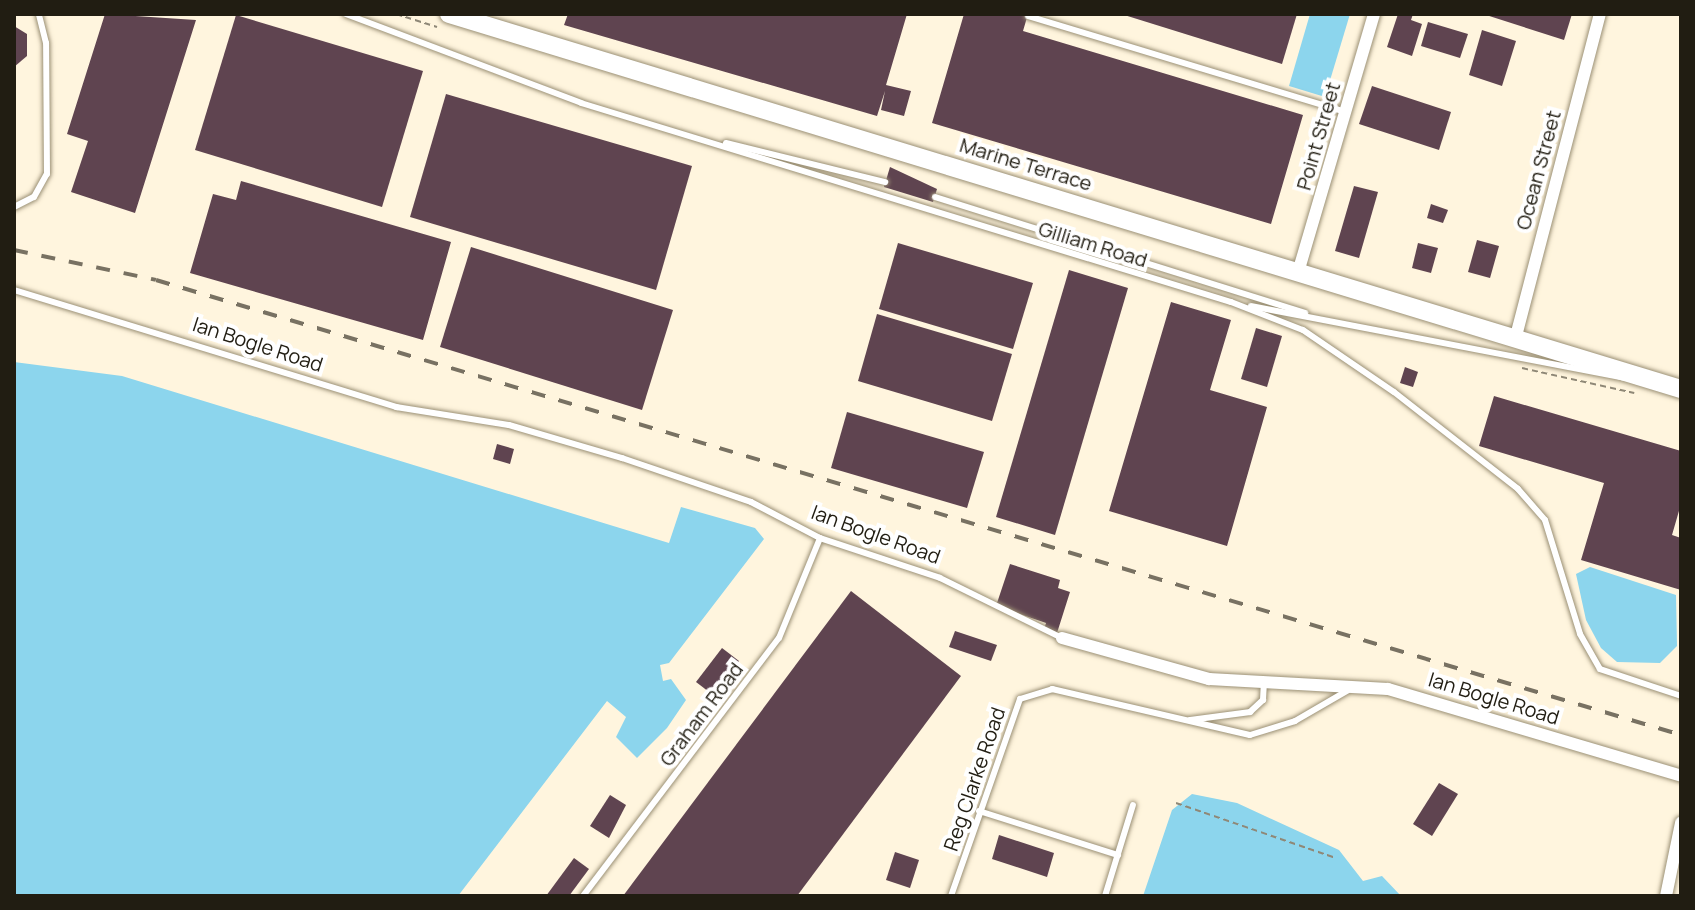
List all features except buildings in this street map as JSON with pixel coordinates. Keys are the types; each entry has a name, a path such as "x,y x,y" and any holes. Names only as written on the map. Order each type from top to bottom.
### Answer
{"main road":[{"name":"Marine Terrace","path":"449,14 1589,357 1681,389"},
{"name":"Marine Terrace","path":"1589,357 1681,376"}],"street":[{"name":"Point Street","path":"1299,269 1374,14"},
{"name":"Ocean Street","path":"1516,336 1600,14"},
{"name":"Ian Bogle Road","path":"1062,638 1209,679 1354,687 1418,696 1681,776"},
{"path":"1666,896 1681,823"}],"lane":[{"path":"14,207 34,197 47,174 46,43 39,14"},
{"name":"Gilliam Road","path":"346,14 527,85 1231,302 1303,330 1518,489 1545,520 1557,547 1589,656 1617,680 1681,696"},
{"path":"1028,16 1346,112"},
{"path":"702,139 793,154 885,182"},
{"path":"935,197 1323,319"},
{"name":"Ian Bogle Road","path":"14,290 396,407 509,425 622,458 751,502 820,538 940,578 1062,638"},
{"path":"1231,302 1598,376 1641,376"},
{"name":"Graham Road","path":"583,896 779,638 820,538"},
{"path":"1187,721 1250,712 1263,700 1264,683"},
{"path":"1187,721 1233,735 1264,732 1326,707 1354,687"},
{"name":"Reg Clarke Road","path":"951,896 1011,714 1036,691 1187,721"},
{"path":"1105,896 1133,805"},
{"path":"979,811 1118,855"}],"path":[{"path":"1176,803 1336,858"}],"water":[{"path":"1310,14 1350,14 1325,97 1289,86"},
{"path":"14,362 122,376 669,543 681,507 755,528 764,539 669,663 660,665 663,681 671,679 686,700 667,728 637,758 616,737 626,717 607,701 458,896 14,896"},
{"path":"1590,567 1676,595 1677,646 1660,663 1617,662 1601,648 1586,620 1576,574"},
{"path":"1192,794 1237,803 1339,850 1363,881 1382,876 1401,896 1143,896 1172,810"}],"railway":[{"path":"14,250 156,280 1681,735"}]}
